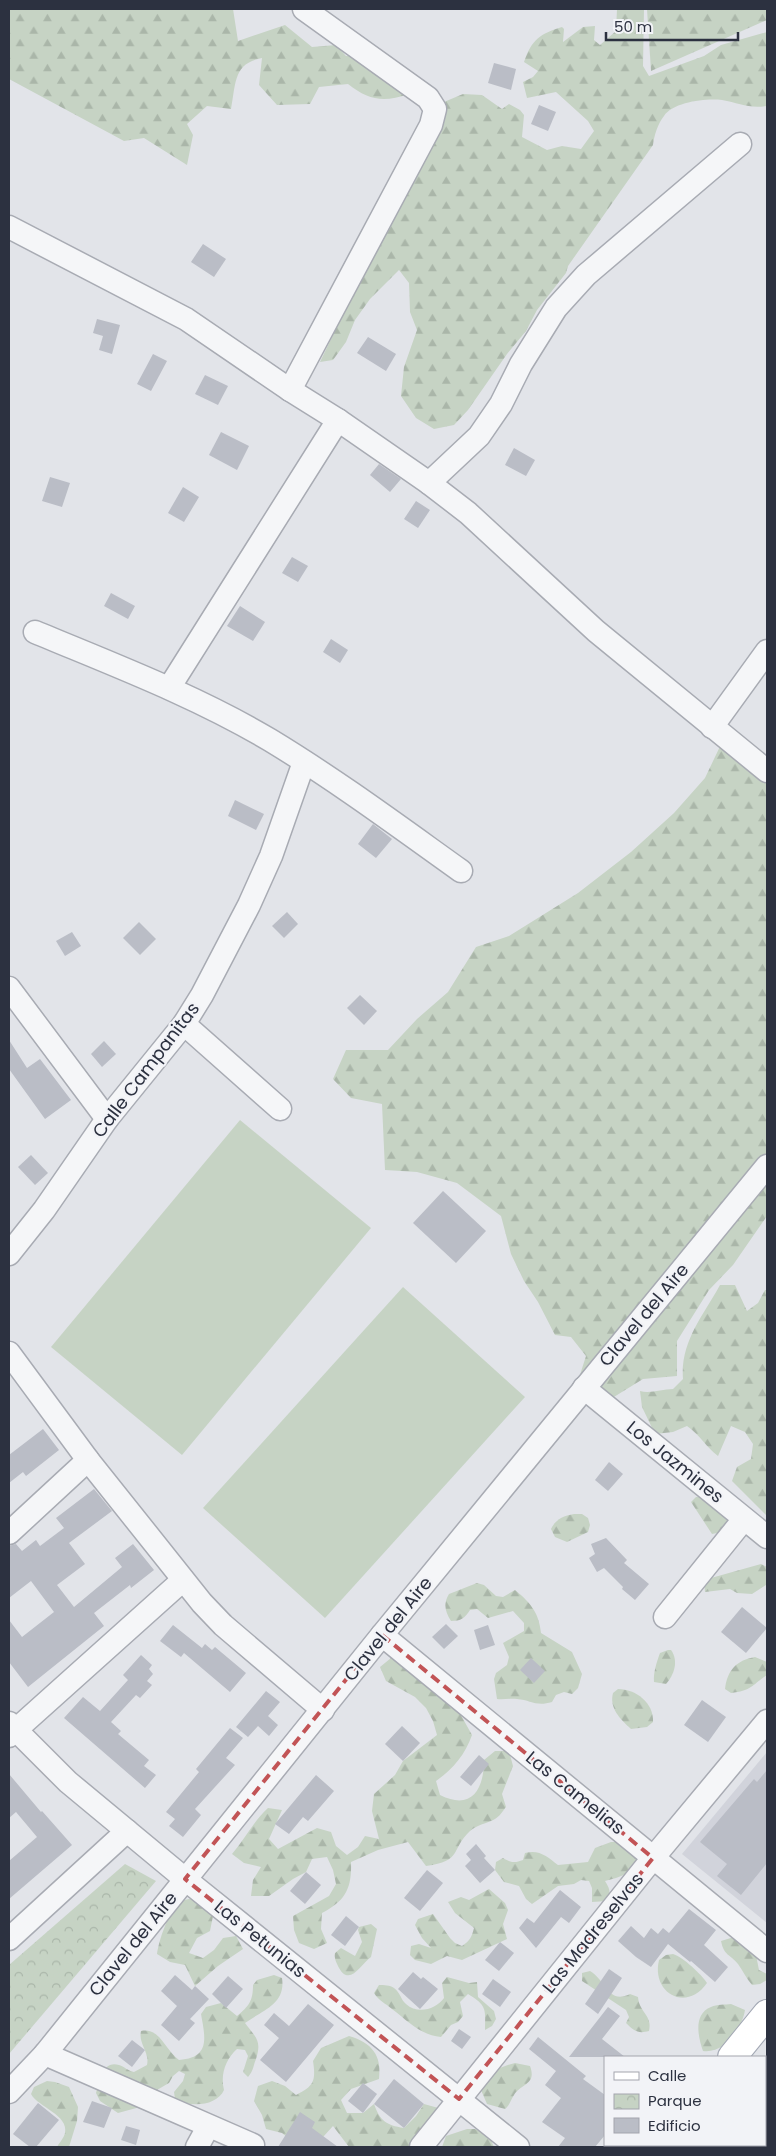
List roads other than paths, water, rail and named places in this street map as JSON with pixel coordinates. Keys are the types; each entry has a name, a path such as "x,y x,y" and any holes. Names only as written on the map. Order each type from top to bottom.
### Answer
{"main road":[{"path":"733,2056 767,2014"}],"street":[{"path":"290,390 431,125 435,109 428,98 304,9"},
{"path":"430,483 479,436 501,404 521,364 556,308 586,275 740,144"},
{"path":"9,228 186,319 430,483 468,513 596,631 767,771"},
{"path":"170,688 338,420"},
{"path":"35,632 170,688 268,740 354,795 461,871"},
{"path":"712,726 767,651"},
{"name":"Calle Campanitas","path":"9,1254 44,1210 107,1118 184,1024 202,995 253,897 271,856 304,762"},
{"path":"9,988 107,1118"},
{"path":"184,1024 280,1109"},
{"name":"Clavel del Aire","path":"9,2092 45,2054 382,1635 767,1166"},
{"path":"9,1353 88,1460 183,1580 223,1625 323,1710"},
{"name":"Los Jazmines","path":"584,1388 767,1537"},
{"path":"9,1533 88,1460"},
{"path":"664,1617 744,1519"},
{"path":"11,1730 183,1580"},
{"name":"Las Camelias","path":"382,1635 767,1951"},
{"name":"Las Madreselvas","path":"421,2147 653,1858 767,1721"},
{"name":"Las Petunias","path":"11,1730 68,1782 185,1879 518,2147"},
{"path":"9,1939 127,1831"},
{"path":"45,2054 253,2146"},
{"path":"197,2147 208,2127"}]}
